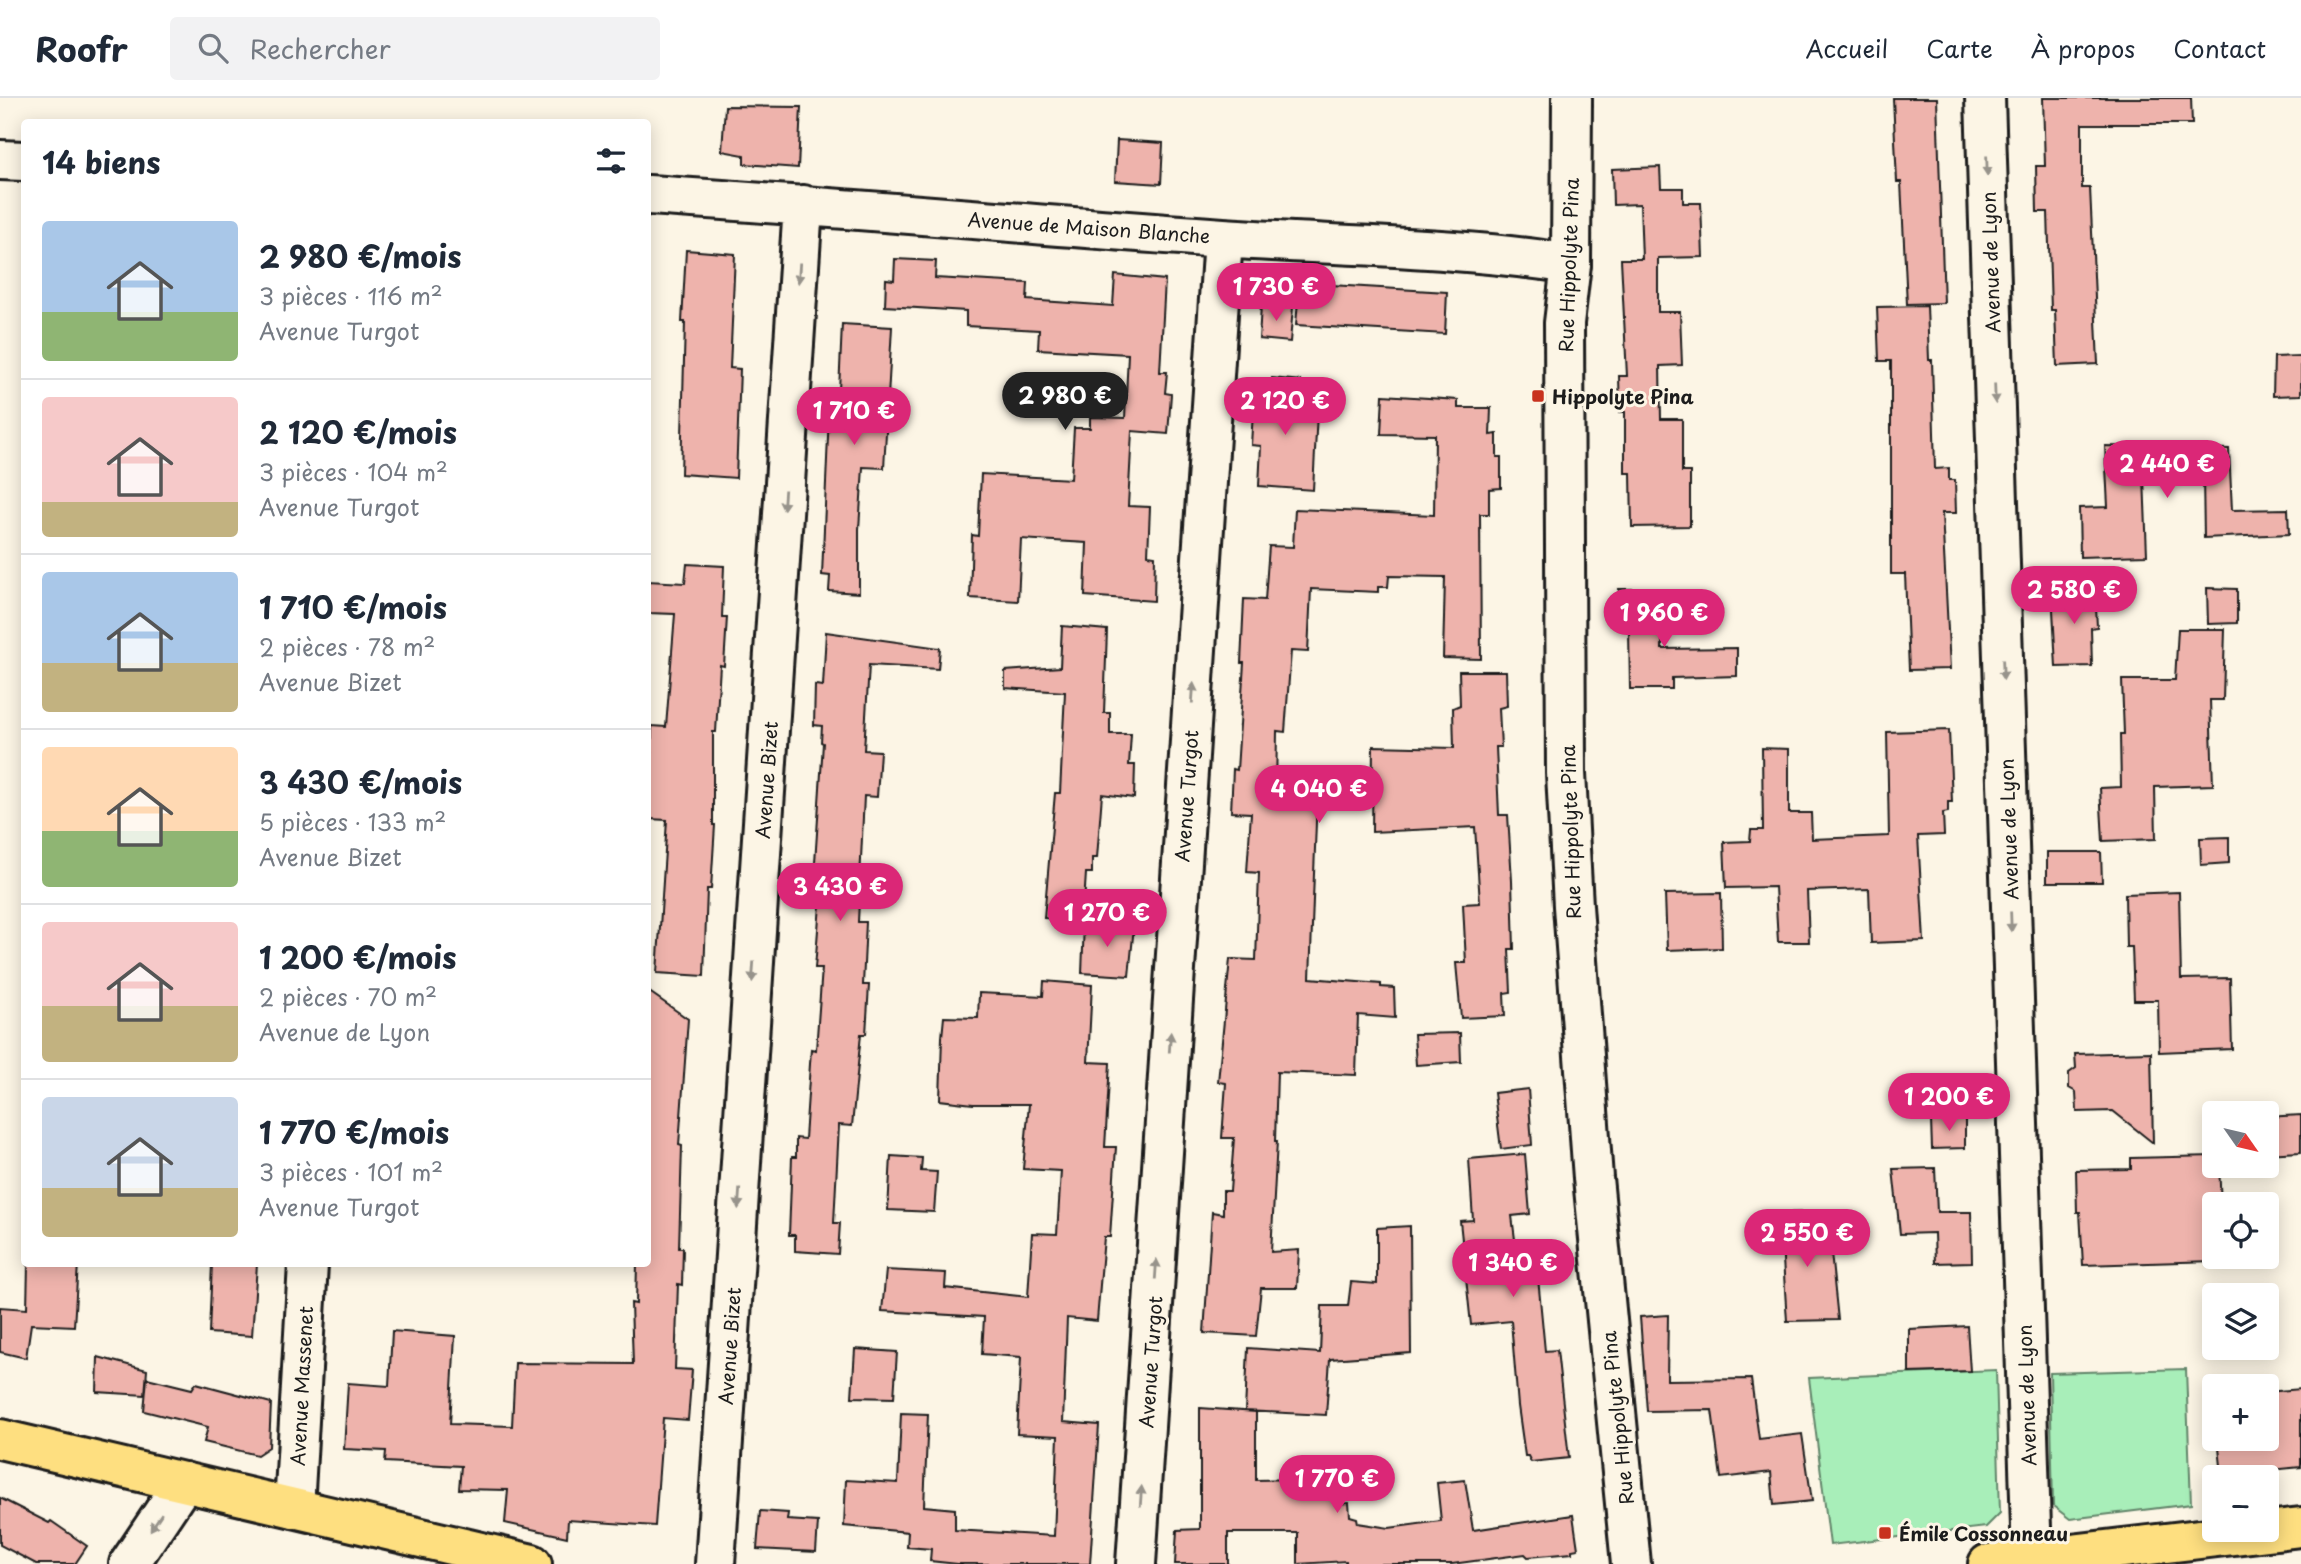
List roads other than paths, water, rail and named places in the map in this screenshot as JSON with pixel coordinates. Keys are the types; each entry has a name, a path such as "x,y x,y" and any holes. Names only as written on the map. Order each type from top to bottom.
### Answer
{"main road":[{"path":"0,1439 532,1564"},
{"path":"1988,1564 2301,1527"}],"street":[{"name":"Rue Hippolyte Pina","path":"1572,98 1571,264 1564,323 1566,773 1581,1034 1631,1564"},
{"name":"Avenue de Lyon","path":"1985,98 2032,1559"},
{"path":"0,160 21,161"},
{"name":"Avenue de Maison Blanche","path":"651,195 1223,238 1507,254 1571,264"},
{"name":"Avenue Bizet","path":"715,1564 803,205"},
{"name":"Avenue Turgot","path":"1136,1564 1223,238"},
{"name":"Avenue Massenet","path":"294,1508 308,1267"},
{"path":"129,1564 184,1482"}],"place":[{"name":"Hippolyte Pina","path":"1538,396"},
{"name":"Émile Cossonneau","path":"1885,1533"}]}
